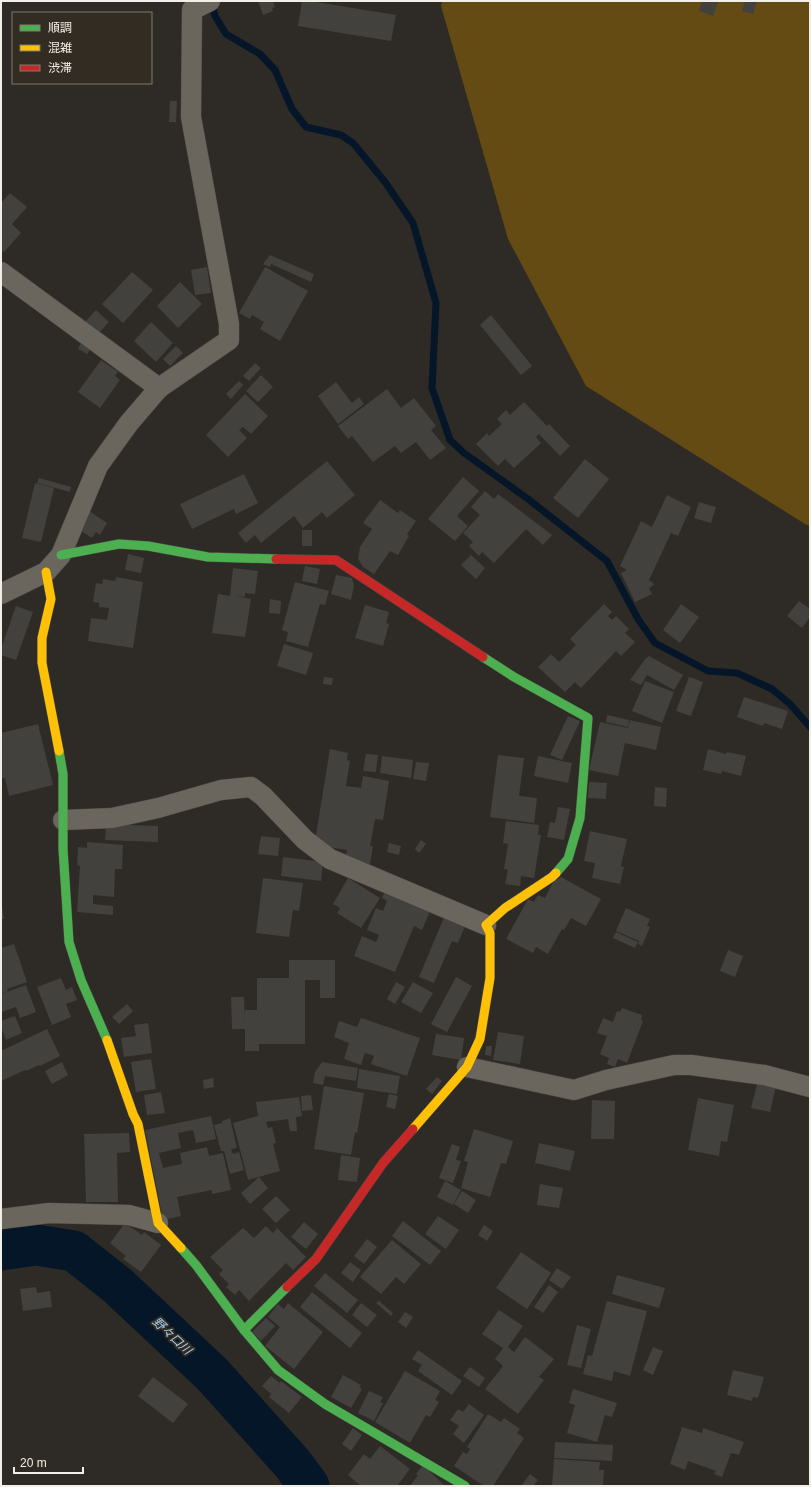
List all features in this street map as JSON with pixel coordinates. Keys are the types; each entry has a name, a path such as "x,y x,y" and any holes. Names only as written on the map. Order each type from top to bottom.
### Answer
{"street":[{"path":"1,594 46,572 61,555 98,466 129,423 159,388 229,340 229,324 191,118 192,10 206,3"},
{"path":"1,272 159,388"},
{"path":"61,555 120,544 148,546 208,558 336,560 514,677 588,718 580,818 568,859 552,877 505,908 486,925"},
{"path":"46,572 51,599 42,638 42,663 63,774 63,849 69,942 81,980 110,1048 133,1114 138,1124 158,1223"},
{"path":"63,820 112,818 158,808 221,790 250,788 263,796 305,840 330,859 486,925 490,933 490,978 480,1039 467,1067 383,1163 316,1259 244,1330"},
{"path":"467,1067 574,1090 606,1080 667,1067 691,1065 764,1075 810,1086"},
{"path":"1,1219 49,1213 129,1214 158,1223 196,1265 244,1330 278,1370 325,1404 465,1486"}],"shaded area":[{"path":"442,1 810,1 810,526 586,386 508,239 441,6"}],"building":[{"path":"258,1 273,1 275,7 272,8 273,11 263,15"},
{"path":"302,1 396,15 391,41 298,26"},
{"path":"702,1 718,2 713,16 699,11"},
{"path":"745,1 757,1 753,14 742,11"},
{"path":"170,101 177,101 176,122 169,122"},
{"path":"10,193 27,207 12,224 21,233 4,252 1,249 1,203"},
{"path":"270,255 314,274 311,282 271,264 270,267 263,264"},
{"path":"207,267 211,293 195,295 191,270"},
{"path":"265,267 308,291 280,341 260,329 264,322 252,315 250,319 239,313"},
{"path":"132,272 153,290 123,323 102,304"},
{"path":"180,282 202,304 178,328 157,306"},
{"path":"96,310 109,322 97,335 84,323"},
{"path":"491,315 532,366 521,375 480,325"},
{"path":"151,322 173,343 156,362 134,341"},
{"path":"82,341 92,347 87,354 78,349"},
{"path":"176,346 183,353 170,366 163,359"},
{"path":"101,360 118,372 115,376 120,380 100,408 78,392"},
{"path":"255,363 261,368 249,381 243,376"},
{"path":"261,375 273,387 258,402 246,391"},
{"path":"239,381 243,385 231,399 226,394"},
{"path":"336,382 352,403 359,397 364,404 338,424 318,396"},
{"path":"387,389 401,408 414,398 436,426 431,430 446,448 430,460 416,442 401,453 395,446 373,462 352,436 348,439 338,426"},
{"path":"245,394 268,416 251,434 243,427 239,430 247,438 228,457 206,435"},
{"path":"524,402 547,426 549,424 570,446 560,456 539,434 536,437 541,443 514,468 505,459 498,466 476,444 487,433 489,436 502,424 497,419 506,410 510,415"},
{"path":"585,459 609,479 578,518 553,498"},
{"path":"327,461 355,495 327,518 322,512 303,528 294,516 261,543 255,535 246,543 238,533"},
{"path":"244,474 258,503 236,514 234,509 192,529 180,504"},
{"path":"463,477 479,491 457,516 468,526 455,541 428,519"},
{"path":"39,478 71,487 70,492 37,483"},
{"path":"35,483 54,488 41,542 22,538"},
{"path":"485,491 494,499 498,494 552,535 543,545 526,529 494,563 482,552 479,556 469,546 473,542 463,533 480,515 471,507"},
{"path":"667,495 691,507 678,536 671,533 649,580 654,585 649,588 652,594 635,602 621,573 627,570 620,566 641,521 652,527"},
{"path":"380,500 398,513 400,510 416,521 407,534 409,536 398,555 390,551 374,574 363,567 358,559 360,547 372,529 363,523"},
{"path":"699,502 716,507 711,523 694,518"},
{"path":"89,511 107,523 100,535 96,532 92,538 81,531"},
{"path":"302,530 312,530 312,546 302,546"},
{"path":"128,554 144,558 141,573 125,570"},
{"path":"471,555 485,568 476,579 461,565"},
{"path":"305,566 320,569 317,584 302,581"},
{"path":"233,568 258,571 255,594 245,593 245,597 235,596 251,599 245,637 212,633 218,594 230,596"},
{"path":"336,575 352,578 354,586 351,600 331,594"},
{"path":"116,577 143,582 133,648 88,641 91,618 107,620 109,608 99,607 99,603 93,602 96,583 102,584 103,579 115,581"},
{"path":"295,582 329,591 325,605 320,604 308,647 286,641 288,632 282,630"},
{"path":"270,599 281,601 280,614 269,613"},
{"path":"799,601 810,609 810,617 802,628 787,616"},
{"path":"604,604 612,612 608,616 612,620 616,616 629,629 625,633 635,642 621,656 616,651 581,688 575,682 565,692 538,667 551,654 559,662 576,645 570,639"},
{"path":"681,604 699,617 680,643 663,630"},
{"path":"365,605 389,612 386,623 389,624 383,646 355,638"},
{"path":"16,606 33,612 16,660 1,655 1,649"},
{"path":"284,644 313,653 306,675 277,666"},
{"path":"649,656 683,675 674,690 647,675 641,685 630,680"},
{"path":"324,677 333,678 332,685 323,684"},
{"path":"689,677 703,682 691,716 676,711"},
{"path":"645,681 674,692 662,723 632,711"},
{"path":"744,697 788,711 782,729 764,723 763,726 737,717"},
{"path":"607,715 629,720 628,727 606,722"},
{"path":"568,716 580,721 562,760 550,755"},
{"path":"630,720 661,727 656,750 625,743 618,776 589,770 600,722 628,728"},
{"path":"38,724 53,785 9,796 5,778 2,778 1,775 1,751 3,751 1,748 1,733"},
{"path":"330,749 348,753 347,760 350,761 346,786 361,788 363,776 389,781 383,820 375,819 370,846 373,846 370,864 345,860 347,850 328,847 315,841"},
{"path":"708,749 726,754 727,752 746,756 741,776 722,771 721,774 703,770"},
{"path":"366,754 378,755 376,772 363,771"},
{"path":"498,755 524,758 519,796 537,798 534,823 490,817"},
{"path":"382,756 413,760 411,778 380,773"},
{"path":"538,756 572,763 568,783 534,776"},
{"path":"416,762 429,763 426,781 413,779"},
{"path":"589,782 607,783 606,799 588,798"},
{"path":"655,787 667,788 666,807 654,806"},
{"path":"558,807 570,809 564,840 547,837 550,822 555,823"},
{"path":"506,821 539,825 538,835 541,835 534,878 521,876 520,886 505,884 508,870 504,869 508,844 503,843"},
{"path":"106,824 158,826 158,842 105,840"},
{"path":"590,831 627,839 621,866 624,867 620,884 592,878 595,863 584,861"},
{"path":"261,836 280,838 278,856 258,854"},
{"path":"421,840 426,844 419,853 415,849"},
{"path":"87,842 123,845 122,869 115,869 114,897 93,895 93,904 113,906 113,915 77,912 80,866 77,865 78,847 87,848"},
{"path":"389,843 401,846 399,855 387,852"},
{"path":"283,857 323,862 321,881 281,876"},
{"path":"561,877 601,899 586,926 571,918 564,930 562,929 548,954 536,947 533,953 506,939 528,899 534,902 538,895 545,898 553,882"},
{"path":"263,878 303,883 299,911 293,910 289,937 256,933"},
{"path":"348,878 380,898 361,928 337,913 340,908 333,904"},
{"path":"385,891 431,909 422,930 414,926 395,972 354,956 362,936 376,942 379,935 367,930 376,908 383,911 387,901 382,898"},
{"path":"1,899 4,919 1,919"},
{"path":"626,908 650,919 647,926 650,927 642,946 638,944 639,941 616,931"},
{"path":"445,915 466,924 458,943 452,941 434,983 419,977"},
{"path":"616,932 638,942 635,948 613,938"},
{"path":"14,944 27,982 7,989 8,991 1,994 1,948"},
{"path":"728,950 743,956 735,977 720,971"},
{"path":"289,960 335,960 335,998 320,998 320,980 305,980 305,1044 259,1044 259,1051 245,1051 245,1029 232,1029 231,997 244,997 245,1024 245,1010 257,1010 257,978 289,978"},
{"path":"456,977 472,986 447,1032 431,1024"},
{"path":"61,978 66,990 72,987 77,1000 66,1004 71,1017 52,1025 37,987"},
{"path":"396,982 405,987 395,1004 387,999"},
{"path":"413,982 433,993 421,1013 401,1002"},
{"path":"26,985 36,1012 20,1018 16,1007 1,1012 1,994"},
{"path":"127,1004 133,1011 119,1024 112,1017"},
{"path":"622,1008 642,1015 641,1020 643,1021 627,1063 618,1059 615,1067 607,1064 609,1058 600,1054 607,1036 597,1033 603,1018 613,1022 617,1011 620,1012"},
{"path":"15,1016 22,1033 6,1040 1,1027 1,1021"},
{"path":"361,1018 420,1038 407,1076 371,1064 374,1056 365,1053 361,1065 344,1059 349,1043 334,1037 339,1021 357,1027"},
{"path":"148,1023 152,1053 124,1057 121,1038 136,1036 134,1025"},
{"path":"47,1029 60,1056 40,1066 39,1065 26,1071 25,1070 1,1081 1,1051"},
{"path":"498,1032 524,1036 520,1064 493,1060"},
{"path":"436,1034 464,1038 461,1060 432,1055"},
{"path":"486,1046 492,1046 491,1056 485,1055"},
{"path":"151,1059 156,1089 136,1092 131,1062"},
{"path":"62,1062 68,1075 52,1084 45,1071"},
{"path":"322,1062 358,1068 356,1081 325,1076 323,1085 313,1083 315,1072"},
{"path":"359,1069 400,1076 397,1094 357,1088"},
{"path":"437,1077 442,1081 432,1094 426,1089"},
{"path":"213,1078 214,1087 204,1089 203,1080"},
{"path":"758,1081 776,1086 770,1112 751,1108"},
{"path":"324,1086 364,1093 357,1133 355,1132 351,1155 314,1149"},
{"path":"161,1092 165,1113 147,1115 144,1095"},
{"path":"389,1094 398,1096 395,1109 386,1107"},
{"path":"311,1095 313,1110 302,1111 301,1096"},
{"path":"299,1097 302,1116 296,1117 297,1131 290,1131 288,1119 266,1122 268,1128 272,1127 276,1143 273,1144 280,1171 248,1180 233,1123 258,1116 256,1102"},
{"path":"698,1098 734,1105 727,1142 721,1141 719,1156 688,1150"},
{"path":"592,1100 615,1101 614,1139 591,1139"},
{"path":"211,1116 216,1139 196,1143 193,1130 178,1133 181,1148 159,1153 163,1168 182,1164 180,1153 207,1147 209,1156 223,1153 231,1190 212,1194 212,1190 177,1197 181,1216 163,1220 145,1130"},
{"path":"230,1118 237,1148 231,1149 233,1154 239,1152 244,1170 230,1174 224,1151 221,1151 214,1125 222,1123 222,1121"},
{"path":"474,1129 513,1141 506,1164 501,1163 490,1197 461,1188 468,1162 464,1161"},
{"path":"129,1133 130,1152 117,1153 118,1202 86,1202 84,1134"},
{"path":"539,1143 575,1151 570,1171 535,1163"},
{"path":"452,1144 460,1147 456,1160 461,1161 453,1183 439,1178"},
{"path":"341,1155 360,1158 357,1182 338,1180"},
{"path":"259,1177 268,1188 250,1204 241,1193"},
{"path":"445,1181 461,1190 453,1205 437,1197"},
{"path":"540,1184 563,1188 559,1208 537,1205"},
{"path":"462,1191 476,1200 468,1213 454,1204"},
{"path":"276,1196 290,1210 276,1223 262,1209"},
{"path":"438,1216 459,1230 446,1249 425,1234"},
{"path":"403,1221 441,1251 430,1265 392,1236"},
{"path":"304,1222 318,1234 306,1249 291,1237"},
{"path":"125,1223 142,1235 144,1232 161,1245 141,1272 123,1259 126,1256 110,1243"},
{"path":"484,1225 493,1231 487,1241 478,1235"},
{"path":"266,1226 273,1233 277,1228 306,1257 293,1270 286,1263 249,1301 239,1290 235,1295 226,1287 229,1284 219,1274 223,1270 210,1257 243,1228 254,1238"},
{"path":"367,1239 377,1247 364,1264 354,1256"},
{"path":"392,1240 421,1264 404,1284 396,1277 381,1294 360,1277"},
{"path":"521,1252 551,1273 527,1309 496,1288"},
{"path":"350,1262 361,1270 353,1282 341,1273"},
{"path":"557,1268 571,1277 562,1289 549,1280"},
{"path":"325,1273 358,1300 347,1313 314,1286"},
{"path":"617,1275 665,1288 659,1308 612,1294"},
{"path":"549,1285 558,1292 543,1313 534,1307"},
{"path":"36,1287 37,1293 50,1291 52,1307 23,1311 20,1289"},
{"path":"312,1292 362,1333 350,1348 300,1307"},
{"path":"379,1301 393,1313 391,1316 376,1303"},
{"path":"607,1301 647,1311 630,1376 614,1371 612,1381 583,1374 588,1355 592,1356"},
{"path":"288,1303 323,1332 294,1369 265,1346 280,1327 268,1317 278,1304 284,1309"},
{"path":"361,1303 377,1315 367,1327 352,1315"},
{"path":"499,1310 523,1326 508,1347 514,1352 525,1337 554,1359 539,1377 544,1380 518,1414 485,1389 503,1366 495,1359 503,1348 482,1334"},
{"path":"405,1312 413,1317 406,1328 398,1322"},
{"path":"266,1318 275,1326 261,1341 252,1332"},
{"path":"577,1325 591,1329 581,1368 567,1365"},
{"path":"653,1347 663,1351 653,1375 643,1370"},
{"path":"418,1350 462,1381 452,1395 418,1371 422,1365 412,1359"},
{"path":"470,1367 485,1378 479,1387 463,1376"},
{"path":"733,1370 764,1377 758,1398 753,1397 752,1401 727,1395"},
{"path":"405,1371 440,1391 435,1400 439,1402 430,1417 426,1415 410,1443 375,1422"},
{"path":"343,1375 361,1385 359,1387 362,1389 351,1408 331,1397"},
{"path":"271,1376 280,1383 271,1394 262,1386"},
{"path":"153,1377 188,1404 173,1423 138,1396"},
{"path":"281,1381 302,1397 289,1413 269,1397"},
{"path":"573,1389 617,1403 612,1417 605,1415 597,1442 567,1433 575,1405 569,1403"},
{"path":"369,1391 383,1397 380,1402 383,1403 374,1421 358,1413"},
{"path":"469,1404 484,1415 464,1443 453,1434 459,1426 450,1420 458,1409 463,1412"},
{"path":"488,1414 501,1422 504,1418 520,1429 517,1433 524,1438 493,1486 484,1486 454,1466 463,1452 467,1454 470,1449 467,1447"},
{"path":"682,1427 702,1433 703,1428 744,1442 739,1455 731,1453 722,1477 714,1474 716,1471 688,1461 685,1470 670,1464"},
{"path":"353,1428 362,1435 351,1451 342,1444"},
{"path":"555,1442 613,1445 612,1461 554,1458"},
{"path":"380,1446 410,1469 397,1486 361,1486 348,1475 364,1454 370,1459"},
{"path":"554,1459 600,1462 599,1470 604,1470 603,1486 552,1486"},
{"path":"423,1465 445,1486 410,1486 418,1475 416,1474"},
{"path":"530,1474 538,1480 533,1486 521,1486"}],"waterway":[{"path":"211,1 215,16 226,34 260,54 275,70 292,109 306,127 341,135 353,143 385,182 413,223 436,303 432,388 450,440 464,453 528,499 607,561 638,619 655,643 708,671 737,673 772,689 790,704 810,727"},
{"name":"野々口川","path":"1,1250 36,1245 74,1251 117,1285 212,1374 292,1463 309,1486"}],"traffic: fast":[{"path":"61,555 119,544 148,546 208,557 276,559"},
{"path":"483,657 514,677 588,718 580,818 568,859 556,873"},
{"path":"59,751 63,774 63,849 69,942 81,980 107,1040"},
{"path":"181,1248 196,1265 244,1330 278,1370 325,1404 465,1486"},
{"path":"244,1330 287,1287"}],"traffic: slow":[{"path":"46,572 51,599 42,638 42,663 59,751"},
{"path":"413,1129 467,1067 480,1039 490,978 490,933 486,925 505,908 556,873"},
{"path":"107,1040 133,1114 138,1124 158,1223 181,1248"}],"traffic: jam":[{"path":"276,559 336,560 483,657"},
{"path":"287,1287 316,1259 383,1163 413,1129"}]}
